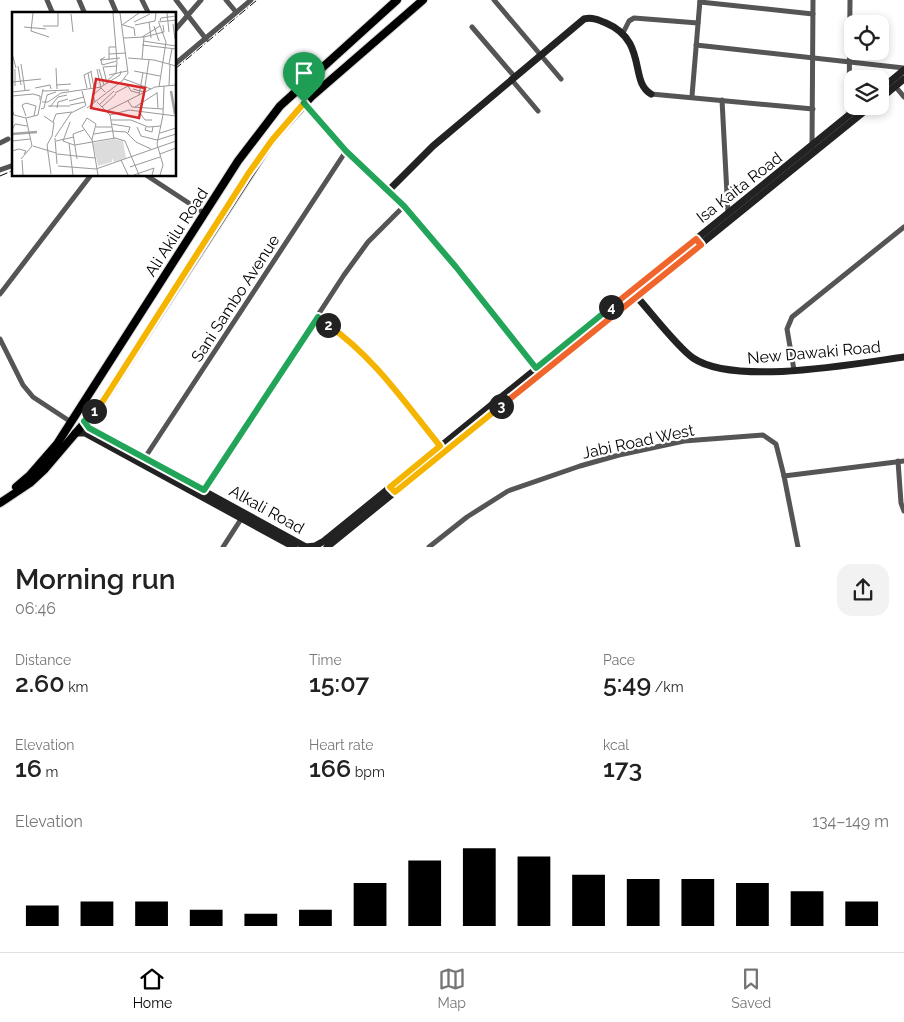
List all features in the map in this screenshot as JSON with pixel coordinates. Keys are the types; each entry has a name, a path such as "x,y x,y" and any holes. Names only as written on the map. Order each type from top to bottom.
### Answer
{"main road":[{"name":"Ali Akilu Road","path":"0,498 30,475 57,444 238,161 280,106 397,0"},
{"name":"Ali Akilu Road","path":"0,503 30,483 45,470 84,421 103,401 267,147 304,103 422,0"},
{"path":"389,190 414,162 584,19 589,18 603,22 624,33 636,57 642,86 651,94"},
{"path":"889,82 904,69"},
{"path":"889,91 904,79"},
{"path":"304,103 346,151 404,206 456,267 536,368"},
{"name":"Isa Kaita Road","path":"306,547 315,546 324,541 393,489 636,296 728,213 812,147 831,135 850,115"},
{"name":"Isa Kaita Road","path":"327,547 440,446 536,368 859,115"},
{"name":"New Dawaki Road","path":"636,296 692,358 718,369 741,372 794,370 904,357"},
{"name":"Alkali Road","path":"84,421 89,428 204,490 294,547"},
{"name":"Alkali Road","path":"75,433 85,433 306,547"}],"street":[{"path":"47,0 52,12"},
{"path":"79,0 84,12"},
{"path":"111,0 116,12"},
{"path":"142,0 148,12"},
{"path":"176,0 206,39"},
{"path":"176,29 201,0"},
{"path":"226,0 236,12"},
{"path":"176,61 206,39 251,0"},
{"path":"494,0 561,79"},
{"path":"812,147 813,0"},
{"path":"848,70 850,0"},
{"path":"692,96 700,1 813,14"},
{"path":"624,33 629,21 634,18 698,23"},
{"path":"472,27 538,111"},
{"path":"696,45 904,69"},
{"path":"895,86 904,97"},
{"path":"651,94 692,96 813,109"},
{"path":"722,100 728,213"},
{"path":"0,143 8,139"},
{"name":"Sani Sambo Avenue","path":"144,459 346,151"},
{"path":"0,170 12,166"},
{"path":"0,294 90,176"},
{"path":"147,176 204,214"},
{"path":"204,490 368,242 404,206"},
{"path":"794,370 787,329 792,317 904,227"},
{"path":"318,317 352,343 369,359 440,446"},
{"path":"0,339 23,385 33,397 71,422"},
{"name":"Jabi Road West","path":"429,547 467,517 508,491 580,466 675,443 762,435 776,444 798,547"},
{"path":"784,476 904,461"},
{"path":"898,462 901,503 904,511"},
{"path":"223,547 244,515"}],"railway":[{"path":"176,68 257,0"},
{"path":"0,176 12,171"}],"route":[{"path":"304,103 346,151 404,206 456,267 536,368 696,239 701,245 395,492 390,487 440,446 369,359 340,333 318,317 266,392 204,490 89,428 84,421 103,401 248,174 272,140 304,103"}]}
